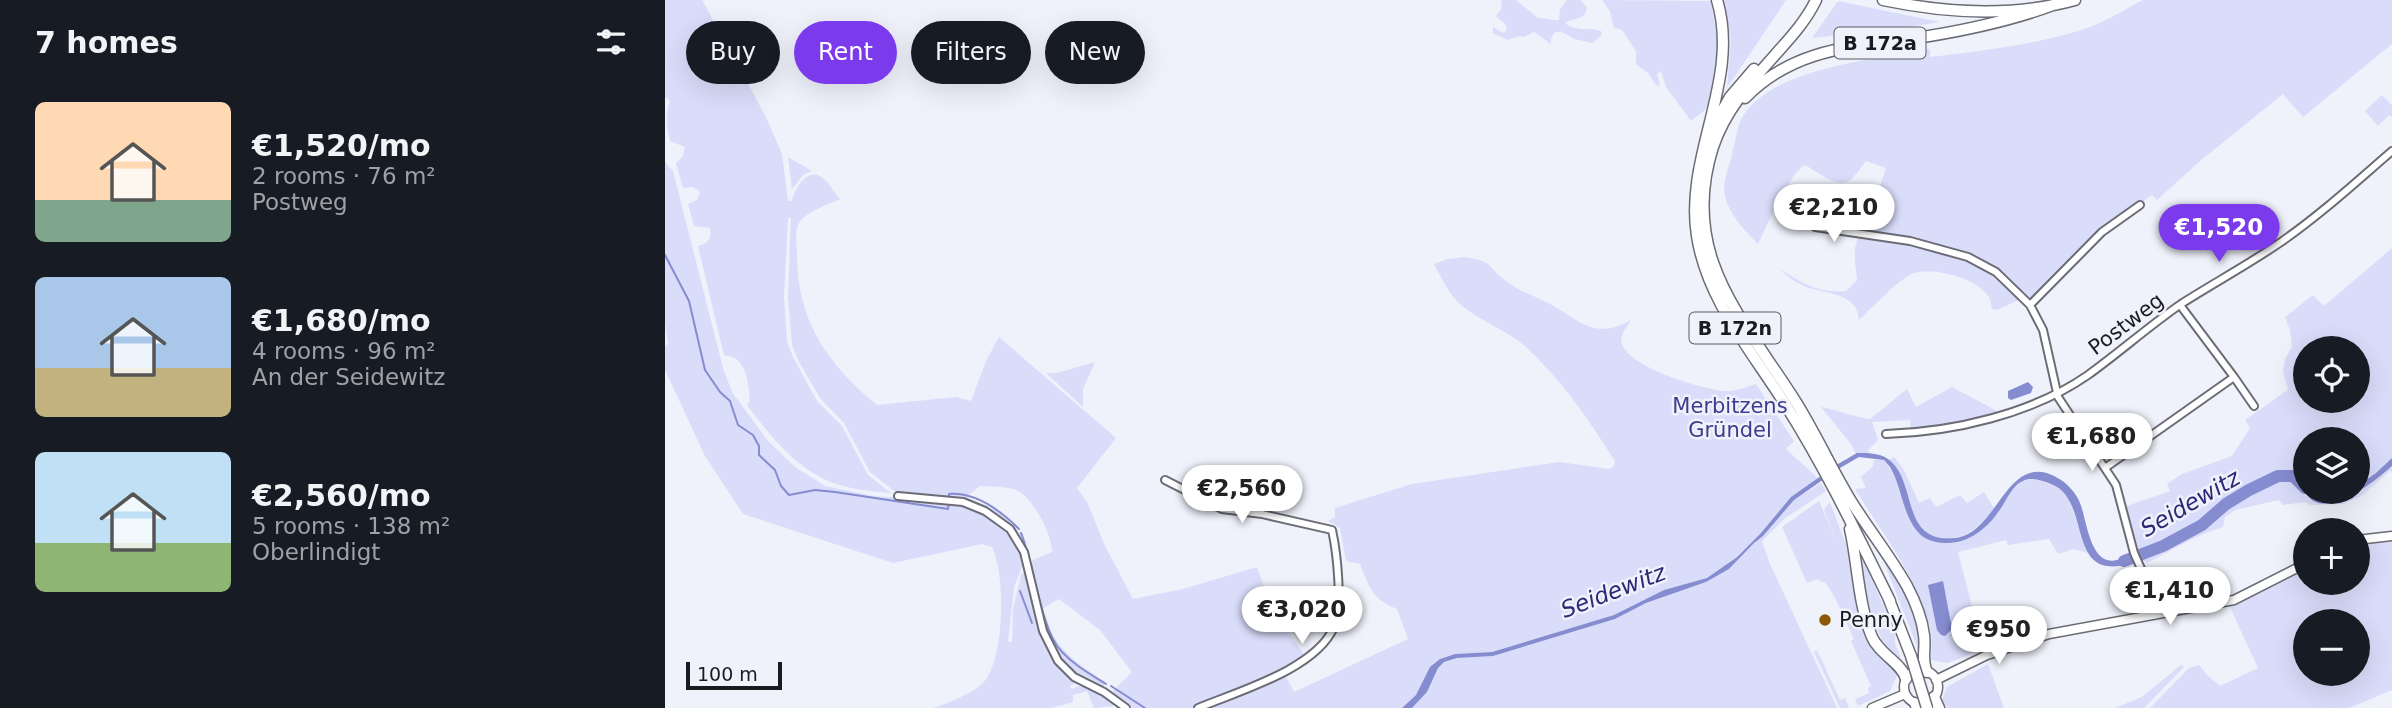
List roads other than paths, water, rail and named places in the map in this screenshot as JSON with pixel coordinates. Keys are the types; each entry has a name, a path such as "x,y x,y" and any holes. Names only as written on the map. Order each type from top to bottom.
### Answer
{"highway":[{"name":"B 172n","path":"1717,0 1723,27 1724,56 1703,147 1699,196 1700,252 1713,290 1725,313 1814,442 1847,503 1890,601 1927,708"},
{"name":"B 172n","path":"1699,196 1726,118 1744,90 1793,34 1816,0"},
{"name":"B 172a","path":"1883,0 1940,9 1981,11 2016,10 2075,0"},
{"name":"B 172a","path":"1726,118 1770,76 1795,61 1812,55 1995,24 2053,5"},
{"name":"B 172n","path":"1703,147 1735,90 1768,55 1793,34"},
{"name":"B 172n","path":"1847,503 1889,557 1913,597 1923,626 1923,660 1927,672"},
{"path":"1847,503 1863,600 1872,636 1887,658 1904,673 1906,679"},
{"path":"1934,697 1939,708"}],"main road":[{"path":"2370,539 2392,536"},
{"path":"1936,680 1987,655 2032,639 2092,625 2217,604 2245,596 2293,570"},
{"path":"1918,671 1927,672 1936,680 1937,689 1934,697 1916,705 1905,694 1906,679 1918,671"},
{"path":"1872,708 1905,694"}],"street":[{"name":"Postweg","path":"1886,434 1919,433 1967,425 2011,412 2056,394 2087,376 2180,305 2293,233 2392,151"},
{"path":"2030,305 2102,232 2140,205"},
{"path":"1815,227 1910,241 1968,257 1996,272 2030,305 2043,330 2056,394 2105,468 2120,497 2137,563 2155,600 2158,614"},
{"path":"2180,305 2254,406"},
{"path":"2105,468 2234,377"},
{"path":"1165,480 1222,509 1283,518 1332,530 1337,563 1336,619 1322,646 1298,665 1198,708"},
{"path":"898,496 963,502 985,511 1010,529 1024,552 1043,631 1058,661 1074,677 1104,692 1126,708"}],"water":[{"path":"2028,382 2033,387 2031,393 2011,400 2008,398 2008,391"},
{"path":"1857,453 1877,454 1888,459 1904,482 1917,521 1925,531 1937,537 1954,538 1970,533 1983,522 2016,481 2029,473 2045,473 2064,482 2075,494 2095,550 2101,556 2108,560 2117,560 2132,554 2134,562 2112,566 2097,563 2088,553 2072,506 2064,493 2051,484 2035,479 2025,480 2017,485 1996,515 1970,538 1954,543 1931,541 1914,527 1894,474 1884,460 1859,457 1794,500 1763,536 1729,569 1706,582 1646,603 1615,619 1493,656 1457,658 1444,662 1438,668 1427,692 1412,708 1402,708 1416,695 1430,667 1440,659 1455,654 1492,652 1614,615 1664,590 1707,578 1737,557 1791,497"},
{"path":"2392,458 2392,466 2370,484 2370,477"},
{"path":"2287,472 2293,473 2293,478 2279,478 2229,506 2186,538 2139,560 2138,557 2202,525 2226,504"},
{"path":"1943,581 1952,629 1945,636 1937,630 1928,585"}],"waterway":[{"path":"665,255 689,301 705,370 720,392 730,401 738,425 753,435 759,446 759,455 775,470 781,486 789,495 815,490 948,509 949,503"},
{"name":"Seidewitz","path":"2124,561 2163,546 2202,525 2226,504 2249,490 2278,476 2293,476"},
{"path":"949,497 949,494 959,494 978,499 996,509 1019,529"},
{"path":"1021,533 1054,642 1072,661 1106,684"},
{"path":"1020,591 1032,623"},
{"path":"1111,686 1145,708"}],"place":[{"name":"Penny","path":"1825,620"}],"park label":[{"name":"Merbitzens Gründel","path":"1730,418"}]}
